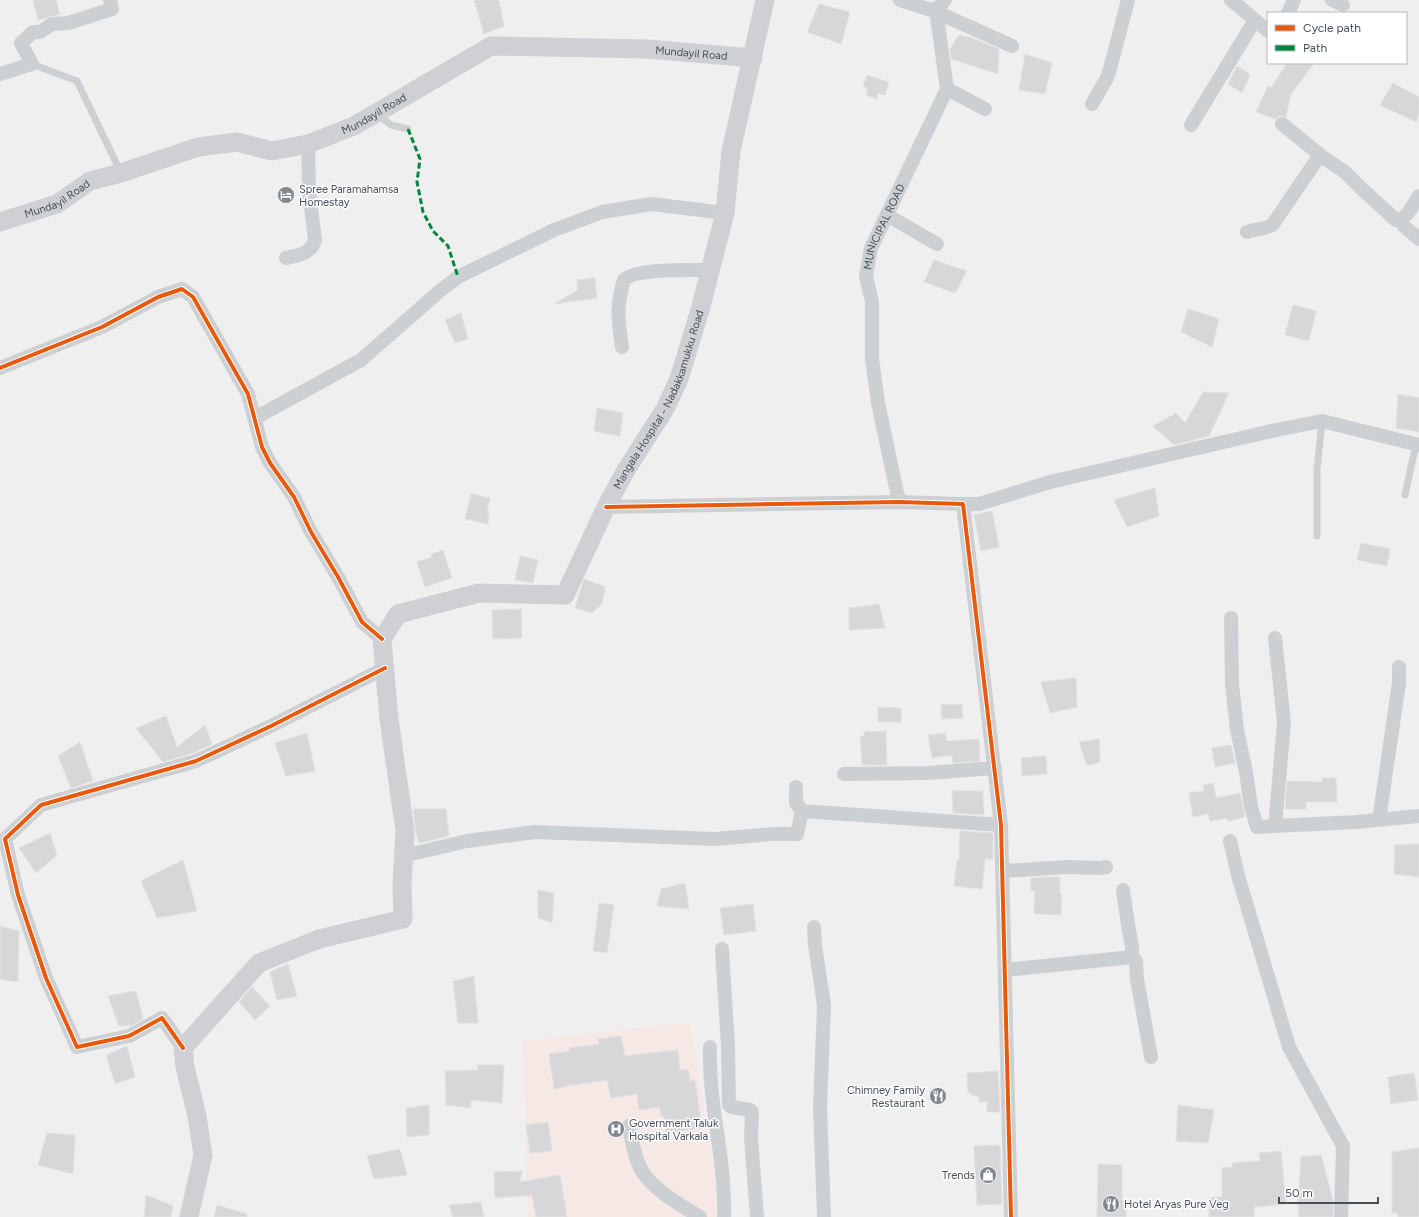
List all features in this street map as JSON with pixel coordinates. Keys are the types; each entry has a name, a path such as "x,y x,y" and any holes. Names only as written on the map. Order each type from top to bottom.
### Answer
{"main road":[{"name":"Mangala Hospital - Nadakkamukku Road","path":"382,639 398,614 479,593 565,596 606,508 626,470 666,409 673,395 681,372 725,213 731,152 765,0"},
{"name":"Mundayil Road","path":"0,222 56,204 90,181 121,173 198,147 237,142 272,151 308,144 354,126 491,46 647,49 753,58"},
{"path":"189,1217 203,1155 197,1116 185,1067 183,1048 259,963 319,939 403,919 402,884 405,831 389,719 382,639"}],"street":[{"path":"0,74 32,64 21,43 33,32 40,32 52,24 68,23 112,9 110,0"},
{"path":"900,0 929,10 940,5"},
{"path":"1092,104 1107,78 1128,0"},
{"path":"1231,0 1267,30"},
{"path":"940,5 943,15 1012,46"},
{"path":"940,5 948,89 985,109"},
{"path":"1191,125 1255,20"},
{"name":"MUNICIPAL ROAD","path":"899,502 878,403 872,358 872,302 866,276 871,248 948,89"},
{"path":"1282,124 1320,155 1345,172 1362,190 1396,220 1401,220 1404,218 1419,196"},
{"path":"286,258 303,254 312,246 315,240 309,191 308,144"},
{"path":"1247,232 1265,228 1272,224 1320,155"},
{"path":"255,418 361,360 458,277 554,230 602,212 651,204 725,213"},
{"path":"887,215 938,244"},
{"path":"1401,220 1404,226 1419,239"},
{"path":"622,347 618,323 618,306 622,285 626,277 673,270 710,270"},
{"path":"0,368 102,327 158,297 182,289 193,297 240,378 248,394 250,407 255,418 262,447 270,462 294,497 311,532 338,577 362,622 382,639"},
{"path":"606,508 899,502 979,504 1050,482 1276,430 1322,421 1418,444"},
{"path":"963,504 1002,826 1011,1217"},
{"path":"1231,618 1232,684 1237,730 1256,827 1379,820 1419,816"},
{"path":"1275,638 1284,723 1275,826"},
{"path":"1379,820 1399,667"},
{"path":"183,1048 162,1018 129,1036 77,1047 46,978 18,895 3,840 41,805 196,761 272,726 385,668"},
{"path":"844,774 927,773 995,768"},
{"path":"796,788 796,804 802,811 1002,826"},
{"path":"404,856 467,841 535,832 715,839 772,834 797,834 802,811"},
{"path":"1230,841 1239,879 1289,1048 1343,1146 1341,1217"},
{"path":"1003,871 1068,867 1106,867"},
{"path":"1123,890 1132,946 1132,957 1136,961 1137,979 1150,1057"},
{"path":"814,927 815,945 824,1005 820,1108 824,1217"},
{"path":"722,949 730,1105 732,1107 750,1110 752,1112 752,1138 757,1217"},
{"path":"1005,970 1132,957"},
{"path":"710,1047 711,1090 723,1167 725,1195 724,1217"},
{"path":"628,1126 636,1156 644,1175 665,1195 700,1217"}],"lane":[{"path":"32,64 77,81 121,173"},
{"path":"377,113 391,125 408,129"},
{"path":"1318,536 1317,470 1322,421"},
{"path":"1404,495 1418,444"}],"shaded area":[{"name":"Government Taluk Hospital Varkala","path":"690,1022 722,1217 528,1217 523,1041"}],"building":[{"path":"33,0 56,0 60,14 38,20"},
{"path":"474,0 499,0 504,26 484,34"},
{"path":"819,4 850,12 841,44 807,32"},
{"path":"959,35 972,38 999,49 998,74 951,59 950,49"},
{"path":"1025,54 1052,63 1045,94 1019,90"},
{"path":"1286,64 1313,64 1291,94 1286,117 1279,116 1275,119 1256,112 1268,86 1271,88"},
{"path":"1237,66 1250,74 1242,93 1228,84"},
{"path":"867,75 889,82 885,95 878,93 877,99 866,95 868,88 863,87"},
{"path":"1393,83 1419,97 1419,114 1416,122 1380,105"},
{"path":"934,260 967,271 955,293 924,282"},
{"path":"595,278 597,298 554,304 578,290 577,280"},
{"path":"1293,305 1316,311 1309,341 1285,335"},
{"path":"1188,309 1219,319 1212,347 1181,332"},
{"path":"461,313 468,339 455,343 445,320"},
{"path":"1203,392 1229,393 1209,436 1174,445 1153,426 1176,413 1185,423"},
{"path":"1398,394 1419,398 1419,432 1396,428"},
{"path":"597,408 623,413 620,436 594,431"},
{"path":"1155,488 1159,516 1127,527 1114,500"},
{"path":"471,494 490,498 487,513 489,514 488,524 465,519"},
{"path":"992,511 999,547 981,551 974,515"},
{"path":"1361,543 1390,549 1387,566 1357,560"},
{"path":"443,550 452,578 425,587 417,562 432,557 431,554"},
{"path":"520,556 538,560 533,583 515,580"},
{"path":"584,579 605,587 602,604 592,613 575,608"},
{"path":"879,604 885,628 849,630 849,608"},
{"path":"521,609 522,638 493,639 492,610"},
{"path":"1076,678 1077,707 1050,713 1041,682"},
{"path":"962,704 963,718 942,719 941,705"},
{"path":"878,707 901,708 901,722 878,722"},
{"path":"166,716 177,747 205,725 212,744 193,753 163,762 136,728"},
{"path":"886,731 887,765 862,765 860,736 864,736 864,732"},
{"path":"307,733 315,771 286,776 275,743"},
{"path":"945,733 947,741 979,739 980,761 953,763 952,755 932,758 928,735"},
{"path":"1099,739 1100,762 1087,766 1079,742"},
{"path":"80,742 93,781 71,788 58,756"},
{"path":"1231,745 1235,763 1215,767 1212,748"},
{"path":"1046,756 1047,774 1022,776 1021,758"},
{"path":"1322,778 1336,778 1337,802 1306,802 1306,809 1285,809 1287,781 1322,782"},
{"path":"1213,783 1216,798 1240,793 1245,817 1228,821 1227,818 1210,821 1208,814 1193,817 1189,793 1204,791 1203,785"},
{"path":"952,791 983,791 984,815 953,813"},
{"path":"413,809 446,809 449,836 419,843 416,833"},
{"path":"960,831 993,833 993,859 985,859 982,889 954,886 957,860 959,861"},
{"path":"50,833 57,855 36,873 19,848"},
{"path":"1419,844 1419,877 1394,874 1395,845"},
{"path":"183,860 197,911 157,918 141,881"},
{"path":"1060,877 1060,894 1062,894 1061,915 1034,914 1035,891 1031,891 1031,878"},
{"path":"685,883 689,909 657,906 661,889"},
{"path":"538,890 554,893 552,923 538,918"},
{"path":"599,903 614,905 607,953 593,951"},
{"path":"753,904 756,931 724,935 720,908"},
{"path":"0,926 19,931 18,982 0,979"},
{"path":"288,964 297,996 277,1000 270,972"},
{"path":"474,976 478,1023 458,1023 453,981"},
{"path":"252,987 270,1006 255,1020 239,1002"},
{"path":"136,991 143,1019 132,1025 119,1026 108,996"},
{"path":"621,1036 625,1056 678,1050 680,1070 688,1069 690,1081 695,1080 702,1128 666,1133 664,1116 661,1117 660,1107 639,1110 637,1094 611,1098 607,1080 554,1089 549,1054 570,1051 569,1048 599,1044 598,1039"},
{"path":"127,1046 135,1077 115,1084 106,1055"},
{"path":"478,1065 504,1065 502,1103 471,1100 471,1108 446,1105 445,1071 478,1070"},
{"path":"998,1071 1000,1112 987,1112 987,1102 979,1102 979,1096 972,1096 972,1093 968,1093 967,1073"},
{"path":"1414,1073 1418,1100 1391,1104 1388,1077"},
{"path":"429,1105 429,1135 407,1137 406,1108"},
{"path":"1178,1105 1214,1110 1208,1143 1176,1141"},
{"path":"548,1122 552,1151 530,1153 526,1125"},
{"path":"47,1133 75,1135 73,1174 38,1165"},
{"name":"Trends","path":"1000,1145 1002,1204 977,1205 974,1146"},
{"path":"1419,1148 1419,1216 1398,1217 1398,1213 1392,1213 1392,1152"},
{"path":"400,1149 407,1175 374,1179 367,1156"},
{"path":"1281,1151 1286,1204 1254,1207 1254,1217 1209,1217 1209,1198 1222,1197 1222,1168 1233,1167 1232,1163 1260,1161 1259,1153"},
{"path":"1321,1155 1333,1201 1333,1217 1299,1217 1298,1203 1301,1157"},
{"path":"1098,1164 1122,1165 1122,1200 1126,1200 1126,1217 1097,1217"},
{"path":"522,1171 520,1182 560,1175 567,1217 536,1217 532,1195 495,1198 494,1172"},
{"path":"146,1195 173,1206 171,1217 144,1217"},
{"path":"481,1202 484,1217 453,1217 449,1205"},
{"path":"217,1205 247,1214 247,1217 214,1217"}],"marked path":[{"path":"408,129 420,159 417,182 423,212 433,231 448,246 458,277"}],"cycle path":[{"path":"0,368 102,327 158,297 182,289 193,297 248,394 262,447 270,463 294,497 311,532 338,577 362,622 382,639"},
{"path":"606,507 899,502 963,504 1001,825 1011,1217"},
{"path":"183,1048 162,1018 129,1036 77,1047 46,978 18,895 5,839 41,805 196,761 271,726 385,668"}],"place":[{"name":"Spree Paramahamsa Homestay","path":"286,195"},
{"name":"Chimney Family Restaurant","path":"938,1096"},
{"name":"Government Taluk Hospital Varkala","path":"616,1129"},
{"name":"Trends","path":"988,1175"},
{"name":"Hotel Aryas Pure Veg","path":"1111,1204"}]}
